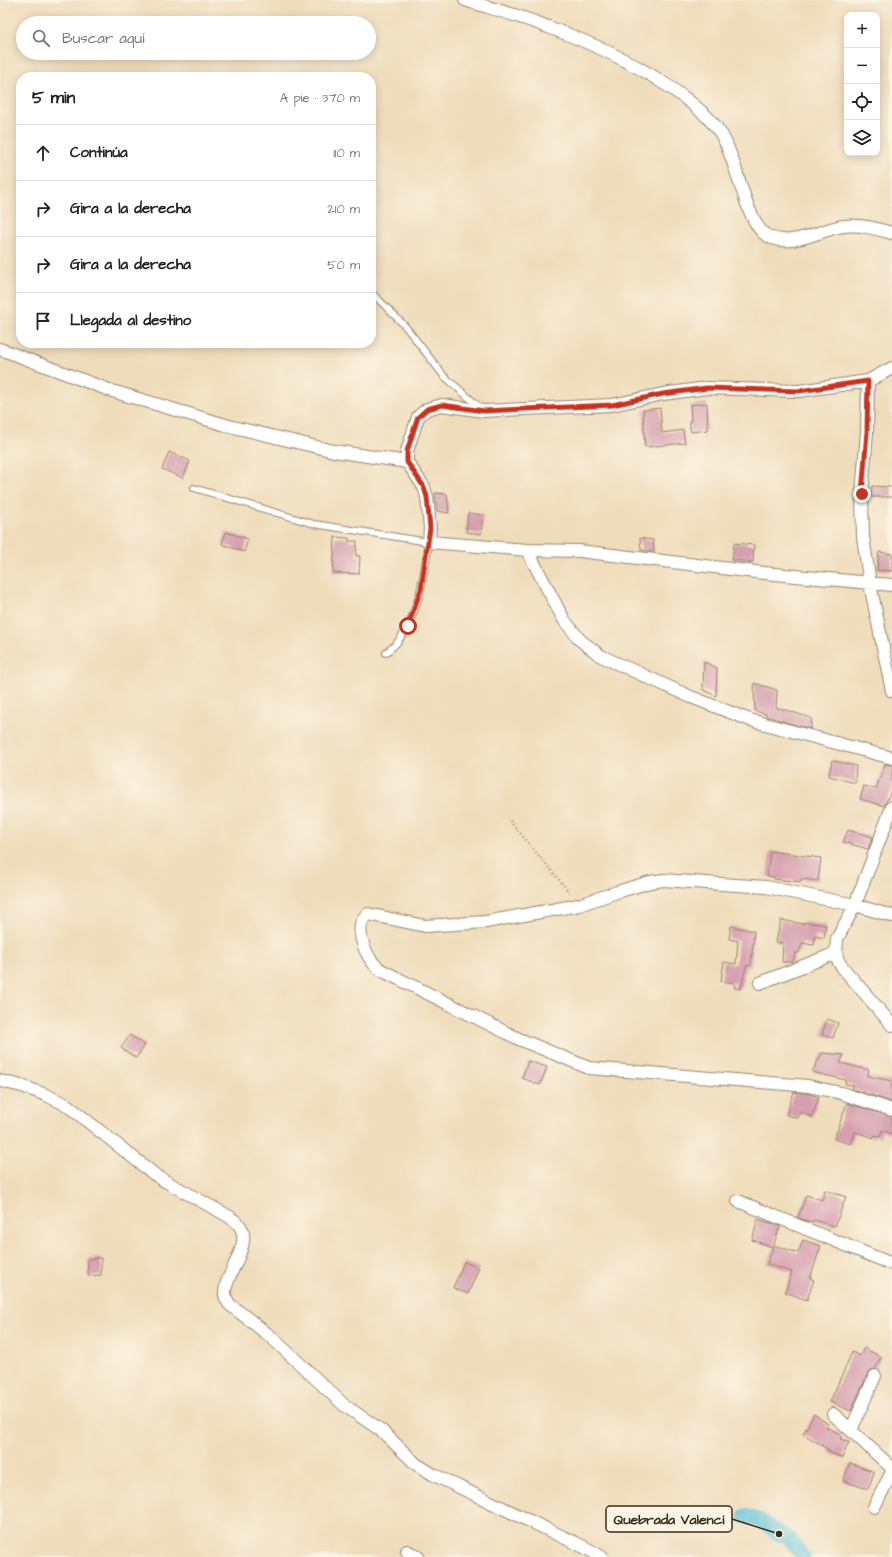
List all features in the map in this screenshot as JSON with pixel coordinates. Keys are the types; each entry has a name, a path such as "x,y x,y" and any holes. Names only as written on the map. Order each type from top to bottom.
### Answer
{"street":[{"path":"465,0 547,26 613,55 666,84 707,115 721,133 729,148 752,216 755,223 764,234 774,239 787,241 807,237 832,228 846,226 869,227 892,233"},
{"path":"0,349 112,391 229,426 334,451 407,462"},
{"path":"892,368 868,381 799,391 707,388 663,394 612,405 484,411 442,405 427,409 418,417 407,451 407,462 424,487 427,497 430,528 429,542 527,550 579,551 757,572 892,585"},
{"path":"868,381 867,432 862,494 863,537 870,584 892,691"},
{"path":"527,550 564,620 580,640 601,656 691,698 750,720 892,758"},
{"path":"892,807 855,905 837,939 836,953 838,961 843,968 892,1025"},
{"path":"892,916 855,905 766,887 664,880 650,882 579,904 486,922 425,926 368,914 364,918 360,928 360,935 369,957 376,966 386,973 519,1039 589,1068 808,1086 841,1093 892,1110"},
{"path":"760,983 836,953"},
{"path":"0,1081 22,1086 46,1095 67,1106 154,1174 230,1217 239,1225 243,1234 242,1243 238,1260 226,1288 225,1296 229,1304 270,1336 344,1405 382,1431 416,1464 441,1478 602,1557"},
{"path":"738,1201 892,1264"},
{"path":"851,1430 875,1376"},
{"path":"833,1414 892,1468"},
{"path":"874,1508 892,1472"},
{"path":"407,1551 418,1557"}],"lane":[{"path":"376,297 405,326 444,376 484,411"},
{"path":"194,488 314,524 429,542 421,589 408,626 399,641 386,653"}],"path":[{"path":"510,821 579,904"}],"building":[{"path":"707,403 708,430 691,432 689,421 691,421 690,405"},
{"path":"660,408 662,433 683,430 685,443 645,447 643,410"},
{"path":"169,452 190,461 183,478 162,469"},
{"path":"872,486 892,487 892,497 871,497"},
{"path":"435,493 447,494 449,513 437,511"},
{"path":"468,513 483,515 481,534 466,532"},
{"path":"226,532 248,539 244,552 222,544"},
{"path":"335,537 349,538 349,541 357,541 356,556 360,556 359,574 333,573"},
{"path":"640,538 653,540 654,552 641,550"},
{"path":"734,543 754,545 753,562 732,560"},
{"path":"879,552 892,554 892,571 877,570"},
{"path":"704,662 717,668 716,696 703,690"},
{"path":"754,683 777,690 776,707 811,718 811,729 766,716 766,714 755,711"},
{"path":"832,760 856,766 855,783 829,776"},
{"path":"885,764 892,765 892,789 884,806 860,799 864,786 876,789"},
{"path":"848,830 873,837 868,849 843,842"},
{"path":"770,851 821,858 818,881 801,879 801,882 774,879 774,877 767,876"},
{"path":"781,920 804,924 804,922 826,925 824,938 815,936 814,945 802,943 799,953 795,953 793,962 782,962 783,943 776,942"},
{"path":"731,926 754,931 751,965 746,966 741,989 734,988 735,983 721,981 724,962 736,964 738,941 729,939"},
{"path":"827,1019 838,1023 833,1038 822,1035"},
{"path":"130,1035 145,1045 136,1058 121,1048"},
{"path":"822,1053 844,1055 840,1063 869,1070 867,1076 892,1081 892,1102 852,1089 853,1085 845,1084 846,1080 812,1072"},
{"path":"528,1061 547,1067 540,1085 522,1078"},
{"path":"794,1092 819,1097 812,1117 800,1112 798,1118 786,1115"},
{"path":"847,1103 892,1117 892,1134 882,1130 880,1137 874,1135 874,1138 855,1132 851,1144 834,1139"},
{"path":"825,1190 846,1197 835,1226 814,1220 813,1222 798,1218 806,1195 822,1200"},
{"path":"758,1219 780,1226 773,1247 752,1240"},
{"path":"803,1240 821,1246 810,1278 814,1280 807,1300 785,1292 792,1272 767,1264 774,1245 798,1253"},
{"path":"101,1258 101,1275 88,1276 88,1259"},
{"path":"464,1262 479,1268 468,1294 453,1288"},
{"path":"864,1348 881,1357 875,1369 868,1373 851,1411 830,1402 852,1352 860,1356"},
{"path":"814,1414 828,1424 826,1427 842,1435 840,1439 849,1442 842,1458 827,1451 828,1449 803,1434"},
{"path":"850,1463 874,1472 868,1489 843,1481"}],"waterway":[{"path":"745,1516 761,1521 779,1534 790,1539 803,1557"}],"place":[{"name":"Quebrada Valencí","path":"779,1534"}],"route":[{"path":"408,626 421,589 429,542 430,514 424,487 407,462 407,451 418,417 427,409 442,405 484,411 505,411 612,405 663,394 707,388 799,391 868,381 867,432 862,494"}]}
